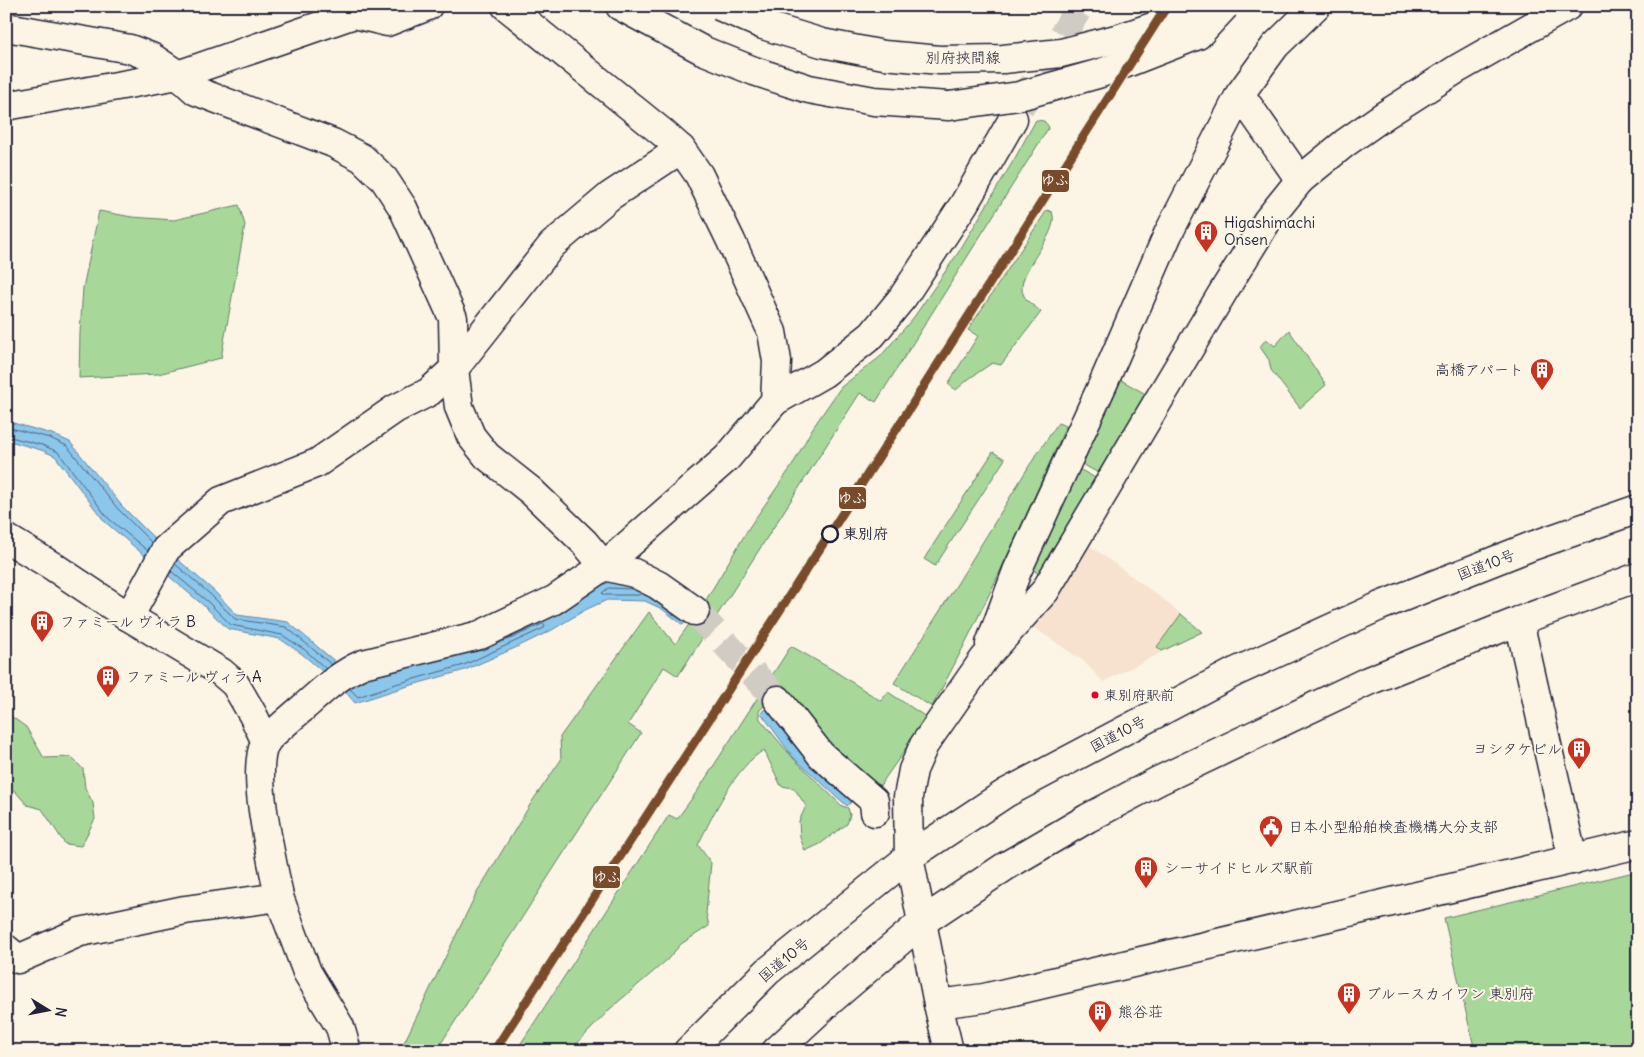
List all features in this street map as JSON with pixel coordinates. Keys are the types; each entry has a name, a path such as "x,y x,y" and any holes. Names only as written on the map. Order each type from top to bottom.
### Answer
{"main road":[{"path":"6,106 178,74 363,10 387,22 428,6"},
{"path":"506,6 663,133 680,149 699,175 732,241 772,332 777,361 775,401"},
{"path":"620,6 702,50 754,72 809,89 874,101 949,106 1019,96 1101,73 1198,35 1225,6"},
{"name":"別府挾間線","path":"720,6 763,25 822,42 884,55 940,60 1002,59 1061,53 1120,38 1191,14 1207,6"},
{"path":"984,659 1017,572 1108,372 1168,234 1240,94 1275,46 1316,6"},
{"path":"949,1051 909,857 908,797 913,770 924,745 984,659 1045,591 1267,221 1300,180 1345,143 1385,115 1457,69 1568,6"},
{"path":"6,27 130,49 151,57 178,74 196,91 333,143 362,158 384,179 403,208 453,318 454,369 459,407 471,436 487,456 531,490 584,542 604,566 634,573 658,584 694,611"},
{"path":"1240,94 1300,180"},
{"path":"347,1051 340,1027 307,972 279,897 262,806 260,765 266,742 340,676 363,664 480,635 554,600 604,566 727,458 775,401 824,373 872,335 903,297 964,204 1013,119"},
{"path":"129,617 161,557 221,501 317,463 395,409 429,392 454,369 552,245 610,196 680,149"},
{"name":"国道10号","path":"688,1051 768,971 909,857 1006,793 1235,672 1380,606 1532,546 1638,509"},
{"path":"6,538 54,567 129,617 221,672 235,684 266,742"},
{"path":"776,1051 832,999 922,922 971,888 1088,818 1158,781 1368,681 1519,621 1638,577"},
{"path":"1519,621 1573,860"},
{"path":"778,700 821,755 874,801 876,812"},
{"path":"938,1004 984,998 1638,844"},
{"path":"10,961 80,932 185,910 279,897"}],"shaded area":[{"path":"1089,545 1163,599 1202,632 1103,682 1083,661 1033,627 1065,585"}],"green space":[{"path":"1036,120 1044,121 1049,127 876,402 860,393 678,676 664,667 628,724 641,733 436,1051 400,1051 475,896 533,800 561,760 560,737 649,612 675,644 703,605 750,526 792,466 812,429 841,387 880,357 914,317 958,253"},
{"path":"239,205 245,225 221,358 158,374 79,378 83,288 99,211 132,217 174,220"},
{"path":"1047,210 1052,212 1053,221 1050,232 1024,277 1022,287 1025,298 1041,312 1001,365 992,363 956,390 948,384 978,336 968,330"},
{"path":"1289,330 1326,385 1300,408 1271,370 1269,360 1260,347 1266,339 1275,346"},
{"path":"1121,380 1151,397 1104,476 1082,464"},
{"path":"1058,423 1066,426 1002,568 932,707 894,683 1029,466"},
{"path":"993,452 1005,459 935,566 924,559"},
{"path":"1079,469 1101,481 1043,574 1038,574 1034,567"},
{"path":"1181,614 1202,632 1162,651 1157,647"},
{"path":"791,646 881,701 888,692 926,717 879,787 873,788 770,699 759,711 760,719 793,758 842,806 848,808 850,815 847,824 820,844 805,851 800,837 799,821 806,806 794,788 781,786 764,750 753,758 734,780 698,845 711,863 706,913 709,926 681,944 667,960 611,1008 570,1051 516,1051 669,815 677,819 698,790"},
{"path":"6,710 8,714 26,727 44,758 71,757 83,769 85,788 93,803 95,819 81,846 65,844 42,809 27,805 15,791 6,786"},
{"path":"1638,871 1638,1051 1475,1051 1444,918"}],"water":[{"path":"6,421 52,434 70,442 122,506 159,543 214,591 237,615 288,622 338,664 546,616 580,599 606,582 632,584 691,614 683,625 662,609 645,601 607,600 585,610 552,630 465,670 355,703 342,688 302,654 280,639 228,629 204,606 105,522 55,456 6,440"},
{"path":"771,702 857,797 847,806 793,757 761,713"}],"tunnel":[{"path":"1020,107 1080,6"},
{"path":"695,611 778,700"}],"transit line":[{"name":"ゆふ","path":"494,1051 830,533 1167,6"}],"place":[{"name":"Higashimachi Onsen","path":"1206,253"},
{"name":"高橋アパート","path":"1542,391"},
{"name":"東別府","path":"830,534"},
{"name":"ファミール ヴィラ B","path":"42,643"},
{"name":"東別府駅前","path":"1095,695"},
{"name":"ファミール ヴィラ A","path":"108,698"},
{"name":"ヨシタケビル","path":"1579,770"},
{"name":"日本小型船舶検査機構大分支部","path":"1271,848"},
{"name":"シーサイドヒルズ駅前","path":"1146,889"},
{"name":"ブルースカイワン 東別府","path":"1349,1015"},
{"name":"熊谷荘","path":"1100,1033"}]}
